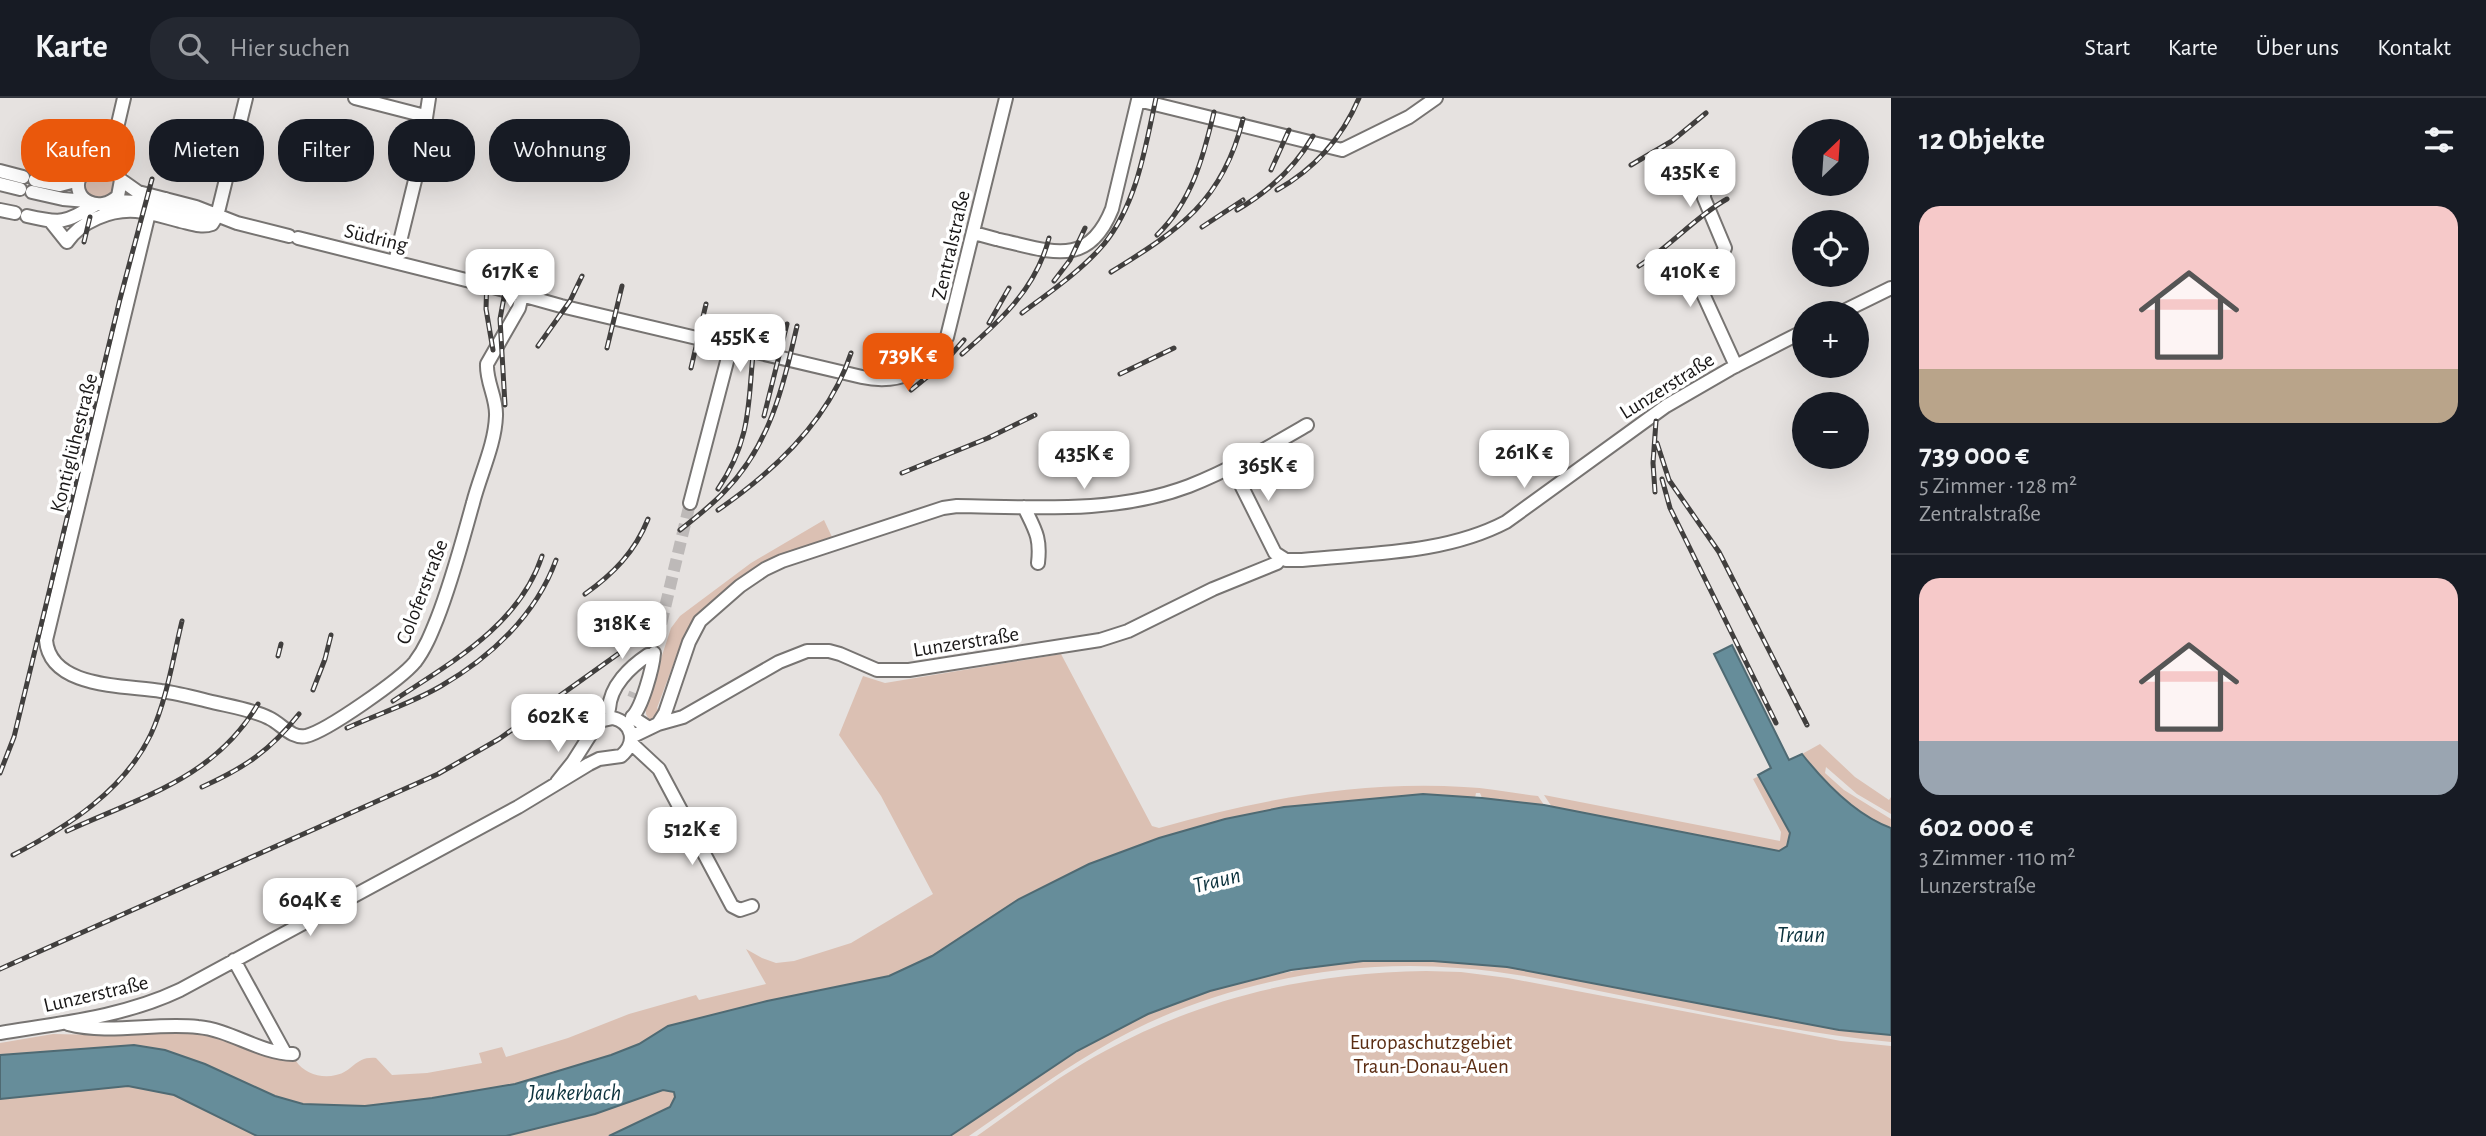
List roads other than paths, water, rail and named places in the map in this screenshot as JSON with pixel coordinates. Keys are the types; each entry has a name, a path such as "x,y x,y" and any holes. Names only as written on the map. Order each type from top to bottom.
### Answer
{"street":[{"path":"119,119 124,98"},
{"path":"217,216 246,98"},
{"path":"355,98 425,116"},
{"path":"395,262 419,164 429,98"},
{"name":"Zentralstraße","path":"731,346 868,379 891,380 909,375 935,356 947,337 1006,98"},
{"path":"974,233 1054,252 1068,253 1088,245 1098,234 1112,209 1138,100 1342,150 1409,117 1436,98"},
{"path":"1704,164 1704,198 1726,248 1704,296 1736,366"},
{"path":"0,171 63,200 96,207 113,201 121,190 120,182"},
{"path":"0,184 60,185 71,182"},
{"path":"79,182 82,195 96,207"},
{"name":"Südring","path":"127,182 157,206 207,226 212,224 217,216"},
{"name":"Südring","path":"113,201 127,200 217,216 731,346"},
{"name":"Südring","path":"51,222 67,242 75,224 96,207 135,211 157,206"},
{"name":"Kontiglühestraße","path":"68,675 56,666 49,655 46,640 157,206"},
{"path":"0,210 51,222 75,224"},
{"path":"1866,301 1891,289"},
{"name":"Coloferstraße","path":"68,675 116,687 173,692 253,713 269,718 299,737 314,733 359,706 403,674 427,642 461,554 496,418 495,397 487,364 519,308 522,295"},
{"name":"Lunzerstraße","path":"0,1033 106,1015 150,1004 517,807 589,764 616,757 636,734 682,717 779,662 807,652 830,651 869,668 888,672 1111,638 1230,581 1277,563 1281,558 1302,560 1446,545 1488,532 1526,510 1650,417 1736,366 1792,337"},
{"path":"690,503 731,346"},
{"path":"636,734 665,713 689,642 700,621 723,599 765,569 926,512 957,506 1083,507 1133,501 1188,486 1232,467 1307,425"},
{"path":"1232,467 1272,547 1281,558"},
{"path":"1024,507 1038,535 1038,563"},
{"path":"636,734 638,712 652,668 651,654"},
{"path":"606,714 628,693 651,654"},
{"path":"606,714 611,698 625,675 651,654"},
{"path":"628,693 629,712 636,734 651,761 659,769 732,906 740,910 752,906"},
{"path":"606,714 636,734"},
{"name":"Lunzerstraße","path":"557,782 595,725 606,714"},
{"path":"591,734 592,746 607,758"},
{"path":"64,1023 92,1030 155,1026 200,1027 264,1049 289,1054 234,960"}],"water":[{"name":"Traun","path":"1732,645 1789,760 1802,754 1853,807 1891,828 1891,1035 1839,1030 1507,967 1433,961 1363,961 1291,970 1210,991 1148,1014 1077,1051 950,1136 609,1136 670,1107 675,1097 674,1092 663,1090 595,1114 506,1136 257,1136 174,1095 128,1086 0,1099 0,1055 134,1045 165,1050 205,1064 275,1096 303,1104 365,1106 515,1084 611,1055 639,1044 668,1026 767,1001 889,976 932,956 1019,899 1089,864 1159,838 1225,819 1284,807 1423,794 1482,798 1544,805 1779,851 1787,846 1790,833 1758,775 1771,768 1714,654"}],"tunnel":[{"path":"657,641 690,503"},
{"path":"633,698 635,693"}],"railway":[{"path":"1022,313 1085,263 1115,228 1138,175 1156,98"},
{"path":"1277,190 1304,172 1326,151 1336,139 1359,98"},
{"path":"1157,235 1188,193 1214,112"},
{"path":"1631,165 1672,141 1706,113"},
{"path":"1111,272 1158,242 1195,210 1224,172 1243,119"},
{"path":"1271,170 1289,130"},
{"path":"1237,210 1280,178 1313,136"},
{"path":"0,773 14,737 120,299 151,182"},
{"path":"1639,266 1727,199"},
{"path":"1202,227 1243,200"},
{"path":"84,242 90,217"},
{"path":"1054,281 1070,260 1085,228"},
{"path":"962,354 1015,303 1035,273 1049,238"},
{"path":"505,405 500,319 511,259"},
{"path":"487,275 486,309 493,350"},
{"path":"538,346 570,301 582,276"},
{"path":"607,348 622,286"},
{"path":"989,323 1009,288"},
{"path":"691,368 706,304"},
{"path":"718,489 731,467 745,425 759,317"},
{"path":"764,416 787,324"},
{"path":"680,530 725,491 764,435 780,393 797,326"},
{"path":"911,390 943,364 964,340"},
{"path":"1120,374 1174,348"},
{"path":"718,510 779,461 814,422 842,377 851,353"},
{"path":"902,473 988,438 1035,415"},
{"path":"1655,492 1653,463 1656,421"},
{"path":"1657,443 1669,480 1719,552 1807,725"},
{"path":"1662,479 1670,508 1776,723"},
{"path":"585,594 622,561 637,542 648,519"},
{"path":"393,701 459,657 500,623 531,581 542,556"},
{"path":"347,728 430,692 477,662 510,633 524,616 537,599 556,560"},
{"path":"13,855 54,832 92,805 110,790 140,754 161,707 182,621"},
{"path":"313,690 331,635"},
{"path":"278,656 281,644"},
{"path":"0,969 438,774 499,739 625,649"},
{"path":"67,831 149,795 198,768 240,729 258,704"},
{"path":"202,787 231,773 267,748 299,714"}],"park label":[{"name":"Europaschutzgebiet Traun-Donau-Auen","path":"1431,1054"}],"water label":[{"name":"Jaukerbach","path":"575,1093"}]}
